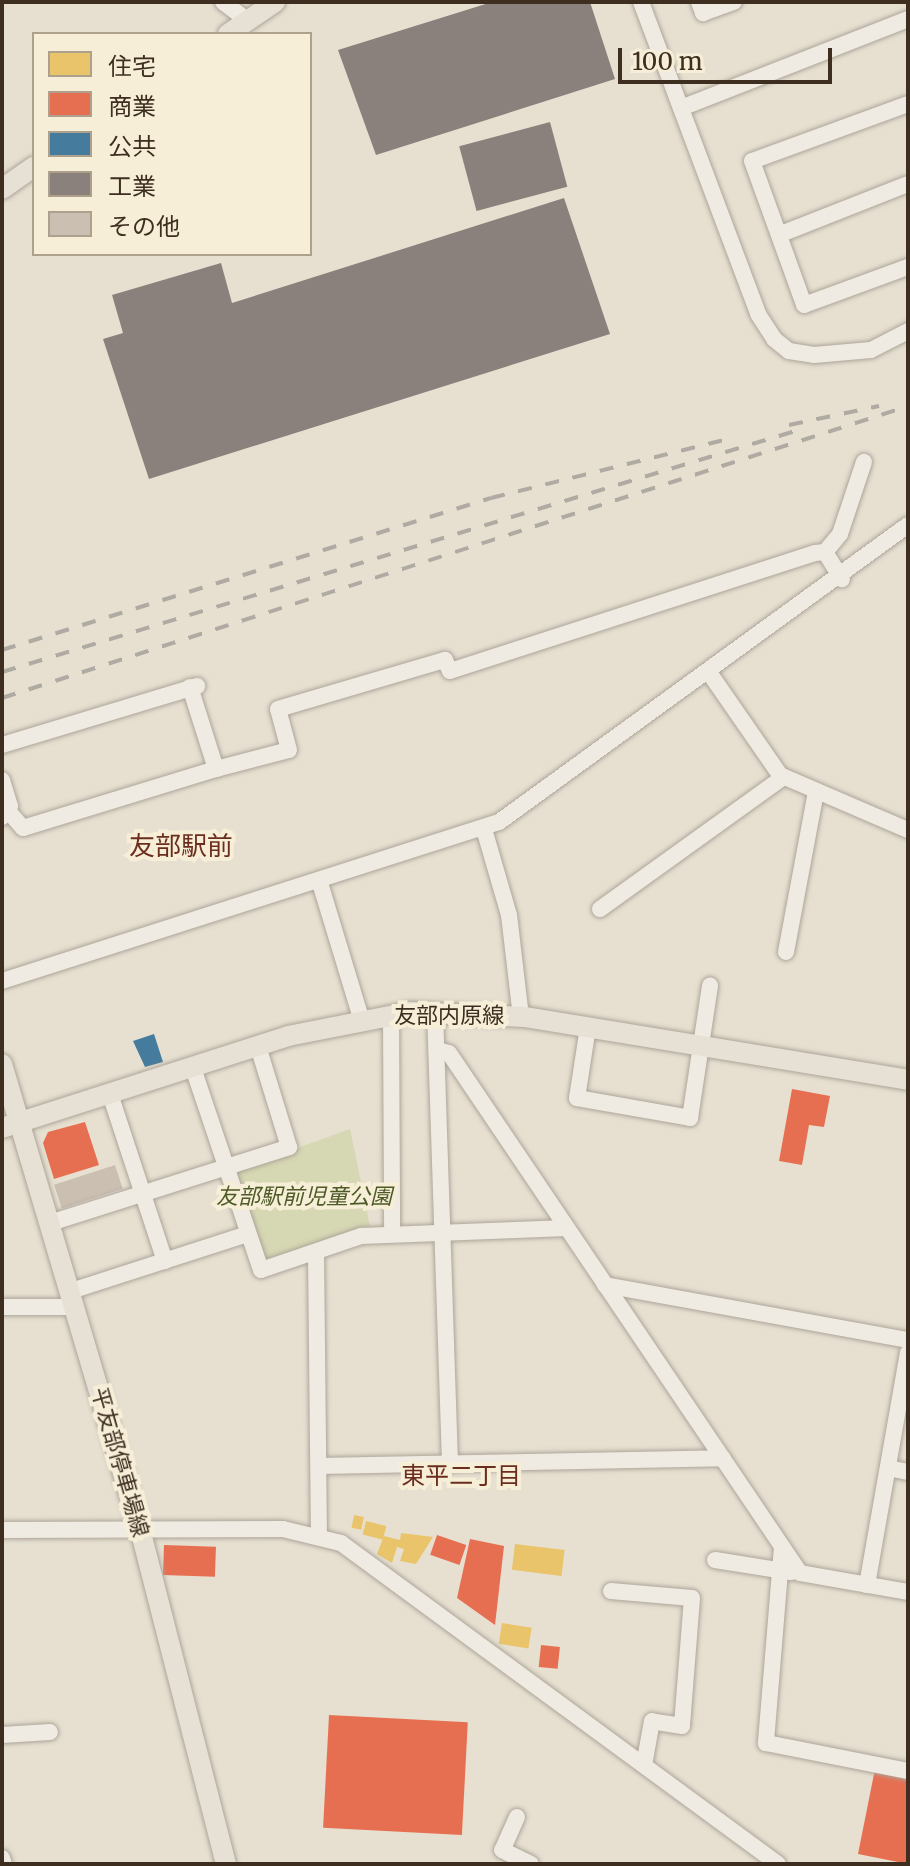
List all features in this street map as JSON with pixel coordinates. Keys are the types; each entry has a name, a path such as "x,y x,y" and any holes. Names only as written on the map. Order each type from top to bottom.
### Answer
{"main road":[{"path":"231,32 275,2"},
{"path":"2,189 32,168"},
{"name":"友部内原線","path":"11,1125 258,1046 361,1018 435,1011 521,1017 908,1080"},
{"name":"平友部停車場線","path":"2,1064 11,1125 50,1223 73,1299 141,1533 226,1864"}],"street":[{"path":"223,2 248,21"},
{"path":"641,2 774,339 789,351 814,355 871,350 908,331"},
{"path":"699,2 703,13 734,2"},
{"path":"681,108 908,19"},
{"path":"908,104 752,161 781,234 804,305 908,267"},
{"path":"781,234 908,184"},
{"path":"2,780 5,814 23,828 289,750 278,709 445,660 450,671 825,552 840,534 864,462"},
{"path":"2,981 484,829 842,579 908,525"},
{"path":"825,552 842,579"},
{"path":"708,671 784,777 908,830"},
{"path":"2,745 193,687 216,769"},
{"path":"600,909 784,777"},
{"path":"786,952 816,791"},
{"path":"484,829 509,915 521,1017"},
{"path":"320,883 361,1018"},
{"path":"588,1027 577,1098 690,1118 710,986"},
{"path":"435,1011 450,1465"},
{"path":"391,1014 392,1233"},
{"path":"50,1223 289,1147 258,1046"},
{"path":"437,1050 449,1053 800,1573"},
{"path":"193,1068 261,1270 392,1233 442,1227 567,1228"},
{"path":"110,1094 165,1261"},
{"path":"2,1307 73,1299 165,1261 248,1234"},
{"path":"316,1253 319,1535"},
{"path":"605,1285 908,1340"},
{"path":"867,1585 908,1353"},
{"path":"319,1466 723,1458"},
{"path":"888,1468 908,1472"},
{"path":"2,1530 319,1535 358,1552 778,1864"},
{"path":"782,1547 766,1743 908,1771"},
{"path":"715,1560 908,1592"},
{"path":"611,1591 692,1598 682,1726 652,1721 644,1765"},
{"path":"2,1735 50,1732"},
{"path":"517,1817 502,1850 531,1864"},
{"path":"2,1858 4,1864"}],"green space":[{"name":"友部駅前児童公園","path":"350,1129 370,1226 265,1260 234,1171"}],"building: 住宅":[{"path":"354,1515 364,1517 361,1530 352,1528"},
{"path":"366,1521 386,1526 383,1540 363,1535"},
{"path":"401,1533 433,1537 416,1564 400,1561 404,1549 397,1547 392,1563 377,1554 384,1536 400,1540"},
{"path":"515,1544 565,1550 561,1576 512,1570"},
{"path":"502,1623 532,1628 528,1648 499,1644"}],"building: 商業":[{"path":"792,1089 830,1096 824,1127 809,1125 802,1165 779,1161"},
{"path":"85,1122 99,1165 54,1179 43,1143 48,1132"},
{"path":"437,1535 466,1545 459,1565 430,1555"},
{"path":"470,1539 504,1546 495,1625 457,1598"},
{"path":"164,1545 216,1547 215,1577 163,1575"},
{"path":"541,1645 560,1647 558,1669 539,1667"},
{"path":"329,1715 468,1722 462,1835 323,1828"},
{"path":"875,1769 908,1775 908,1864 858,1854"}],"building: 公共":[{"path":"154,1034 163,1062 145,1067 133,1041"}],"building: 工業":[{"path":"492,2 590,2 615,79 376,155 338,50"},
{"path":"550,122 567,187 477,211 459,146"},
{"path":"564,198 610,334 149,479 103,339 123,333 112,295 221,263 232,303"}],"building: その他":[{"path":"115,1165 123,1189 62,1209 54,1185"}],"railway":[{"path":"789,425 879,406"},
{"path":"2,698 908,406"},
{"path":"2,672 802,429"},
{"path":"2,650 491,498 727,439"}],"district":[{"name":"友部駅前","path":"181,846"},
{"name":"東平二丁目","path":"461,1476"}]}
